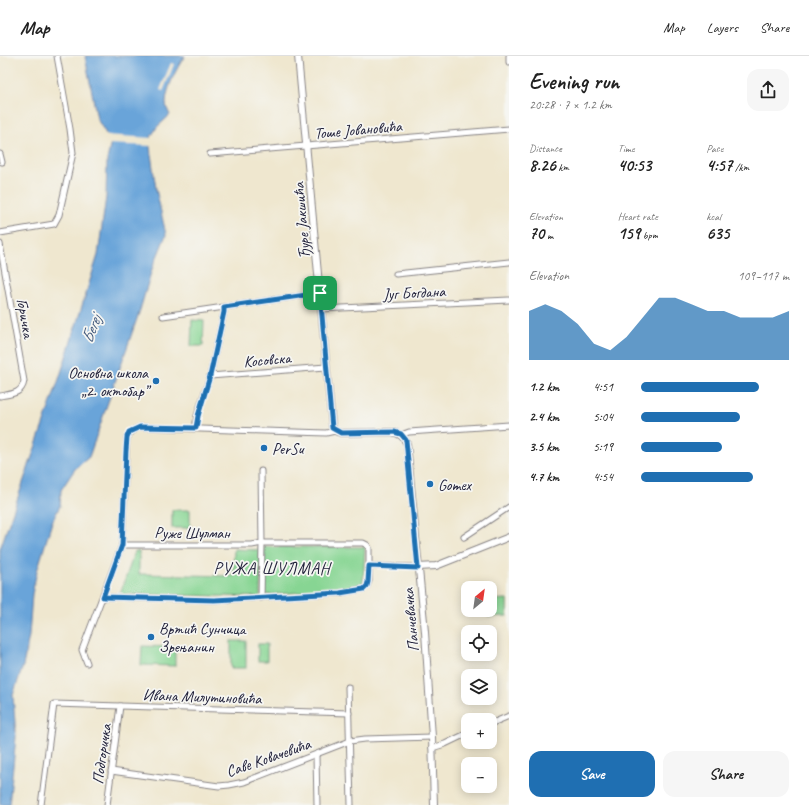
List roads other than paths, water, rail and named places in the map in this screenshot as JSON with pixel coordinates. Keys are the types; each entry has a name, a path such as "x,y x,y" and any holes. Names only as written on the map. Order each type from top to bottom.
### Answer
{"street":[{"path":"0,234 54,224 58,220 73,153 57,56"},
{"name":"Ђуре Јакшића","path":"298,56 326,367 332,426 335,431"},
{"path":"508,56 509,62"},
{"name":"Тоше Јовановића","path":"210,154 509,129"},
{"path":"0,154 2,162"},
{"name":"Горичка","path":"0,244 24,381 21,390 16,393 0,396"},
{"name":"Југ Богдана","path":"396,274 509,262"},
{"path":"163,316 320,293"},
{"name":"Југ Богдана","path":"321,309 509,300"},
{"path":"196,428 210,376 224,307"},
{"name":"Косовска","path":"210,376 326,367"},
{"path":"87,663 82,650 122,545 127,437 129,432 133,429 140,427 196,428 326,433 335,431 341,433 391,432 401,434 409,432 509,425"},
{"name":"Панчевачка","path":"401,434 406,440 407,444 425,632 432,737 434,805"},
{"path":"261,471 261,598"},
{"path":"464,537 509,508"},
{"path":"369,566 418,568 436,566 509,537"},
{"name":"Руже Шулман","path":"103,597 214,600 261,598 340,593 364,589 368,582 369,548 363,543 262,543 252,546 122,545"},
{"path":"348,687 352,805"},
{"name":"Ивана Милутиновића","path":"41,805 54,704 349,713"},
{"name":"Подгоричка","path":"107,805 120,706"},
{"path":"497,721 509,716"},
{"path":"432,748 461,736"},
{"name":"Саве Ковачевића","path":"111,771 219,786 229,785 239,783 316,755 350,741 365,739 432,737"},
{"path":"316,755 317,805"}],"water":[{"name":"Бегеј","path":"85,56 185,56 175,72 166,97 167,109 170,115 157,127 149,140 156,189 166,235 152,269 140,310 89,457 75,469 61,490 60,506 52,522 37,571 32,594 29,636 23,666 13,695 16,737 9,805 0,805 0,549 60,376 98,255 106,197 107,160 111,142 97,119"}],"place":[{"name":"Основна школа „2. октобар”","path":"156,381"},
{"name":"PerSu","path":"264,448"},
{"name":"Gomex","path":"430,484"},
{"name":"Вртић Сунчица Зрењанин","path":"151,637"}],"district":[{"name":"РУЖА ШУЛМАН","path":"272,568"}]}
